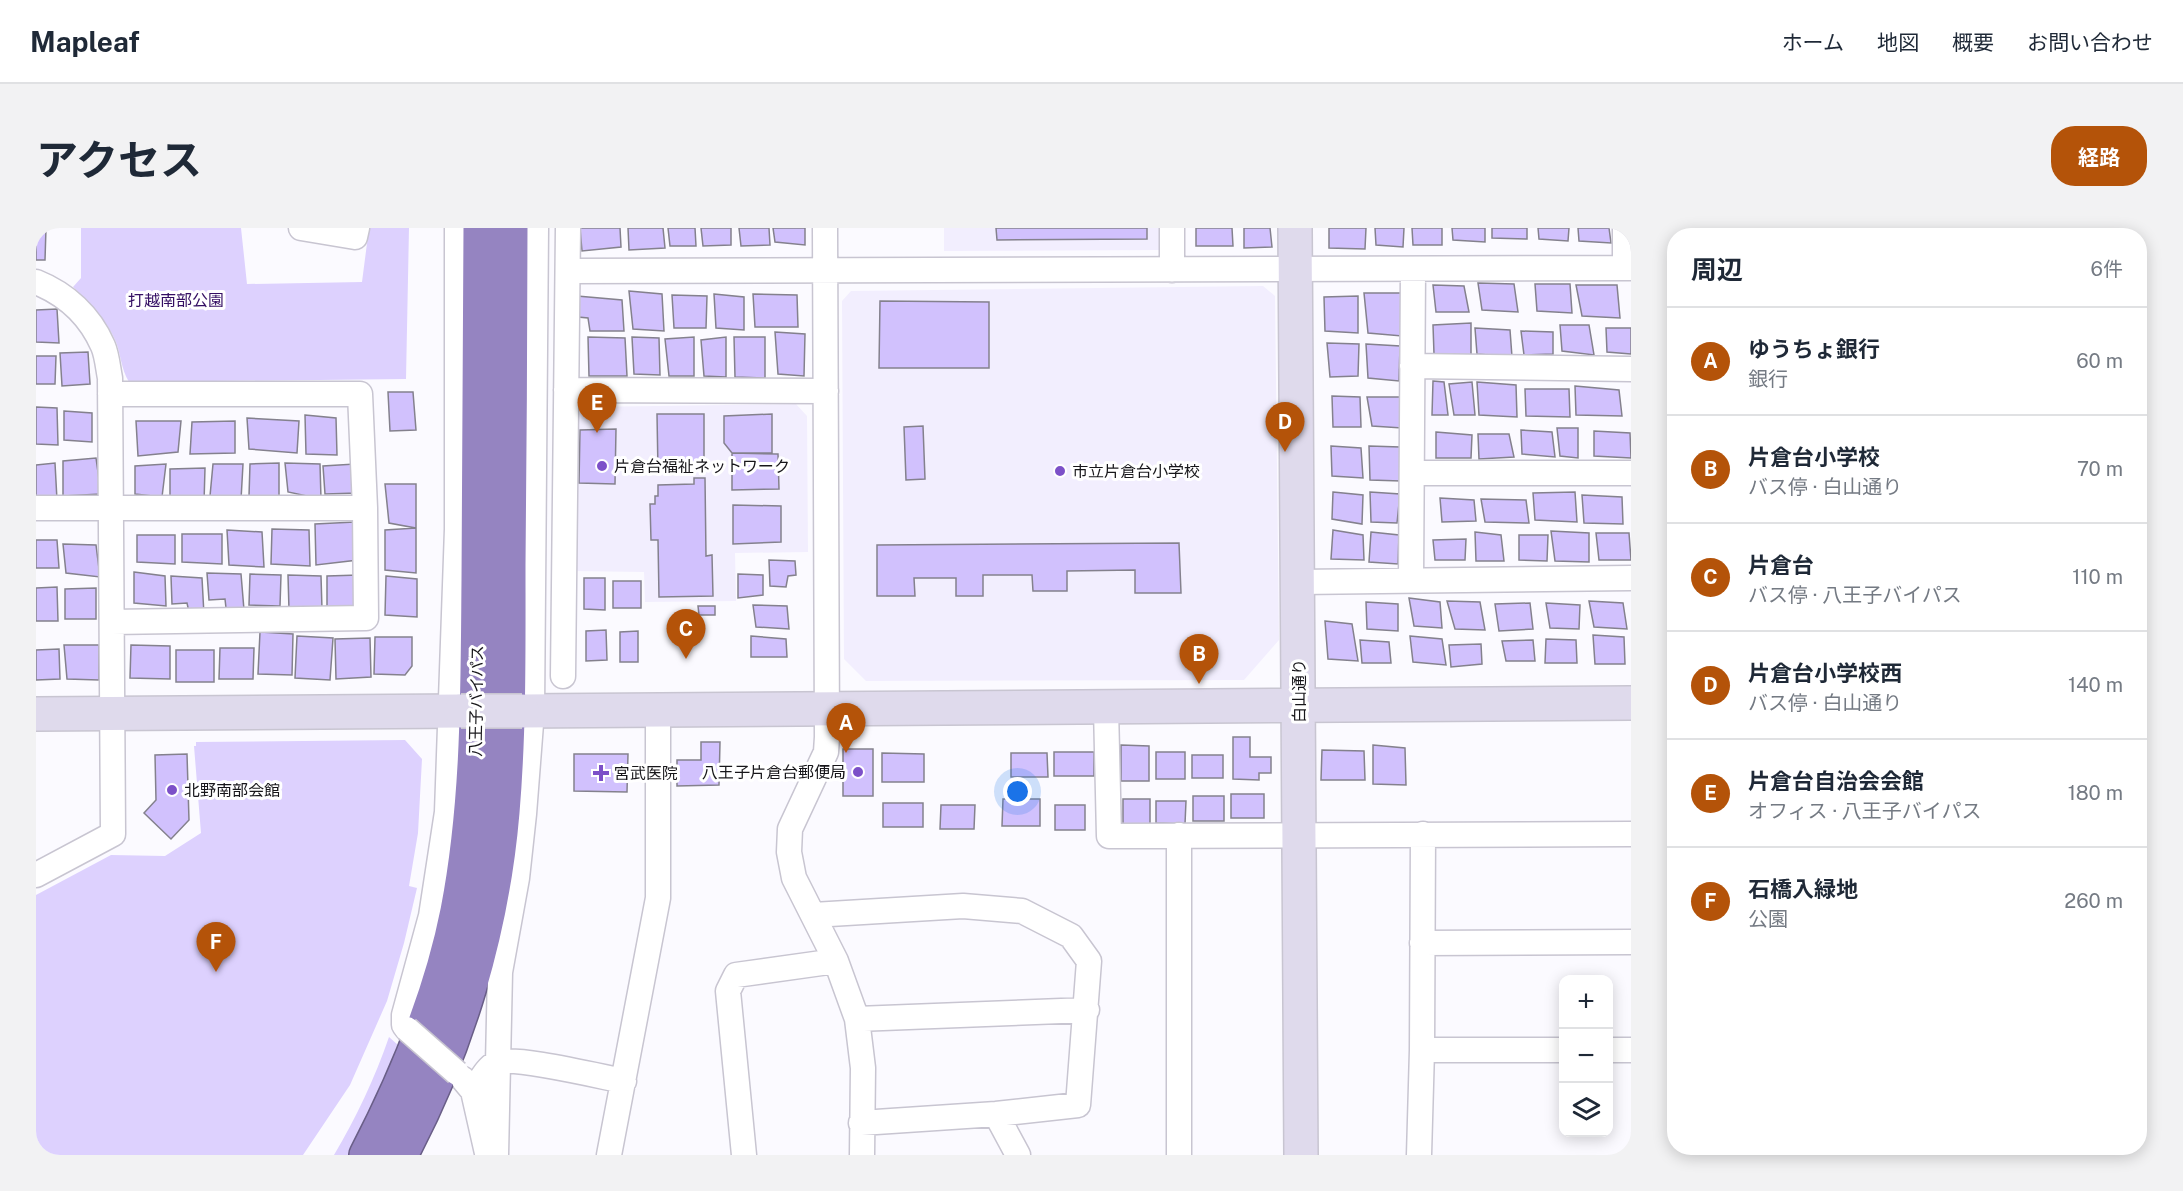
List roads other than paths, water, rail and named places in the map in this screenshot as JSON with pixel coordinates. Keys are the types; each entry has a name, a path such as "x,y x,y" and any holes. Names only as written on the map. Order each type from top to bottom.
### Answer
{"highway":[{"name":"八王子バイパス","path":"366,1155 408,1070 427,1019 447,953 456,913 472,809 478,672 480,228"},
{"name":"八王子バイパス","path":"401,1155 435,1084 455,1031 476,963 487,918 503,813 508,672 512,228"}],"street":[{"path":"301,228 355,237 357,228"},
{"path":"458,228 456,711 446,822 431,916 404,1015 407,1029 457,1073 473,1091 488,1155"},
{"path":"496,1155 500,972 517,878 524,814 534,529 536,228"},
{"path":"562,676 567,228"},
{"path":"825,228 826,752 790,829 789,852 794,878 836,961 857,1019 862,1068 862,1155"},
{"path":"1172,228 1172,270"},
{"name":"白山通り","path":"1296,228 1301,1155"},
{"path":"568,271 1628,268 1625,228"},
{"path":"1411,580 1413,269"},
{"path":"36,282 67,298 87,318 104,347 110,378 113,834 36,875"},
{"path":"1412,366 1631,369"},
{"path":"566,390 826,391"},
{"path":"110,394 360,393 365,508 366,618 112,622"},
{"path":"1412,473 1631,473"},
{"path":"36,508 365,508"},
{"path":"534,529 564,529"},
{"path":"1299,582 1631,578"},
{"path":"36,714 1631,703"},
{"path":"1106,708 1109,836 1631,834"},
{"path":"609,1155 658,898 658,710"},
{"path":"1419,1155 1423,834"},
{"path":"1179,835 1179,1155"},
{"path":"813,915 963,906 1022,911 1071,936 1089,962 1078,1105 996,1114 861,1123"},
{"path":"1422,943 1631,942"},
{"path":"744,1155 728,991 736,975 836,961"},
{"path":"857,1019 1086,1010"},
{"path":"1422,1050 1559,1050"},
{"path":"1613,1050 1631,1050"},
{"path":"473,1091 490,1067 499,1061 517,1061 624,1081"},
{"path":"996,1114 1018,1155"}],"place":[{"name":"片倉台自治会会館","path":"597,433"},
{"name":"片倉台小学校西","path":"1285,452"},
{"name":"片倉台福祉ネットワーク","path":"602,466"},
{"name":"市立片倉台小学校","path":"1060,471"},
{"name":"片倉台","path":"686,659"},
{"name":"片倉台小学校","path":"1199,684"},
{"name":"ゆうちょ銀行","path":"846,753"},
{"name":"八王子片倉台郵便局","path":"858,772"},
{"name":"宮武医院","path":"601,773"},
{"name":"北野南部会館","path":"172,790"},
{"name":"石橋入緑地","path":"216,972"}],"park label":[{"name":"打越南部公園","path":"176,300"}]}
